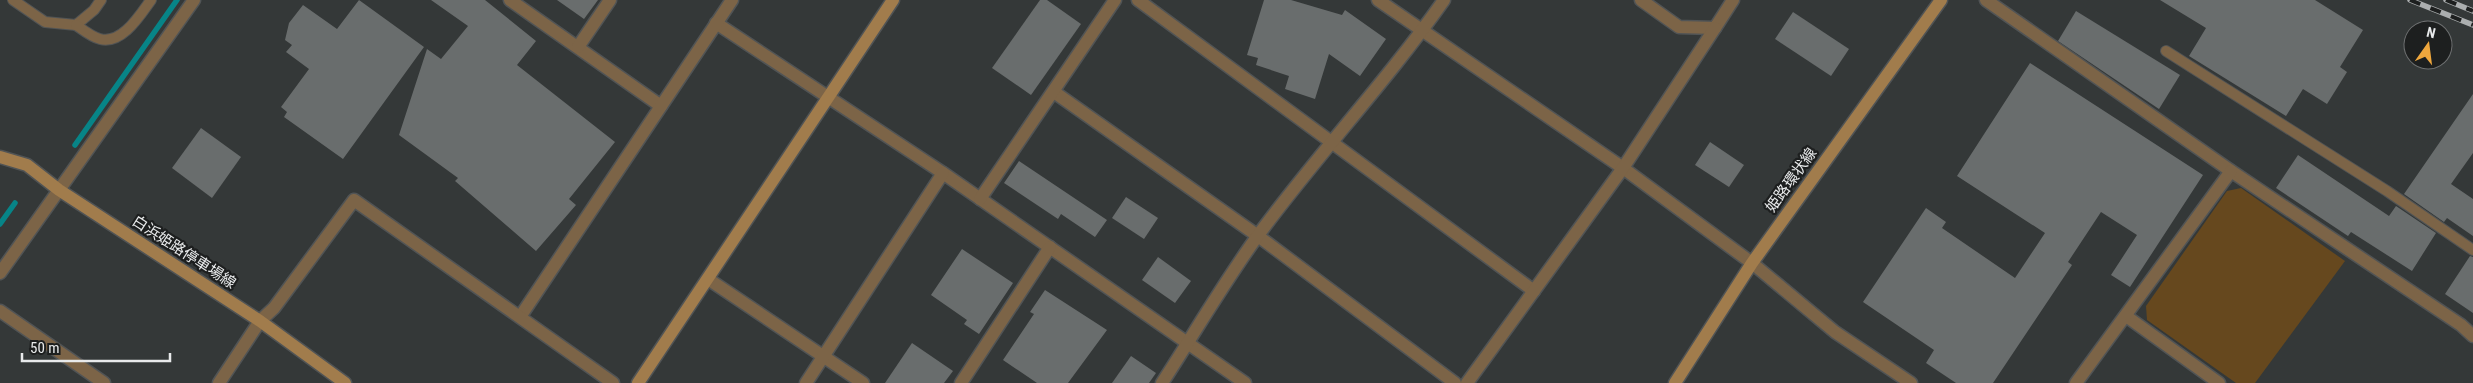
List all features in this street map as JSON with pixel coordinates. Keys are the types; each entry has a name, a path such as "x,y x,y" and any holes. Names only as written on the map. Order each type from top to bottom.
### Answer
{"main road":[{"path":"638,383 893,0"},
{"name":"姫路環状線","path":"1675,383 1752,263 1941,0"},
{"name":"白浜姫路停車場線","path":"0,158 27,165 59,190 260,321 345,383"}],"street":[{"path":"0,273 194,0"},
{"path":"510,0 661,106"},
{"path":"578,47 610,0"},
{"path":"520,317 732,0"},
{"path":"980,199 1115,0"},
{"path":"1138,0 1534,291"},
{"path":"1378,0 1623,168 1752,263 1835,332 1911,383"},
{"path":"1162,383 1258,236 1331,141 1422,31 1444,0"},
{"path":"1641,0 1679,27 1715,28"},
{"path":"1466,383 1623,168 1733,0"},
{"path":"1986,0 2231,171 2461,325 2473,336"},
{"path":"716,24 943,173 1245,383"},
{"path":"1054,92 1258,236 1456,383"},
{"path":"2076,383 2231,171"},
{"path":"806,383 943,173"},
{"path":"219,383 260,321 274,308 354,200 613,383"},
{"path":"962,383 1050,247"},
{"path":"708,279 863,383"},
{"path":"0,311 104,383"},
{"path":"2126,316 2219,383"}],"lane":[{"path":"13,0 45,22 76,25 98,39 107,40 130,29 151,0"},
{"path":"76,25 94,10 101,0"},
{"path":"2166,51 2387,190 2473,250"}],"shaded area":[{"path":"2241,188 2345,261 2255,383 2236,383 2147,320 2146,306 2227,191"}],"building":[{"path":"359,0 424,47 343,159 284,117 287,112 281,107 309,69 286,52 292,45 285,40 289,23 303,5 337,29"},
{"path":"431,0 485,0 536,41 517,65 615,142 569,199 576,205 536,251 455,181 458,178 399,135 427,49 441,59 468,26"},
{"path":"557,0 598,0 584,19"},
{"path":"1040,0 1047,0 1081,24 1031,95 992,68"},
{"path":"1264,0 1291,0 1342,15 1345,10 1386,39 1360,76 1329,54 1315,99 1285,89 1289,76 1256,65 1258,58 1247,55"},
{"path":"2160,0 2315,0 2363,30 2340,67 2347,72 2327,104 2303,89 2286,116 2189,56 2206,28"},
{"path":"2076,11 2180,75 2159,109 2058,41"},
{"path":"1793,12 1849,49 1831,76 1775,39"},
{"path":"2030,63 2203,175 2130,287 2111,275 2137,235 2101,212 2068,262 2072,265 1993,383 1956,383 1926,363 1934,350 1863,302 1926,208 1946,222 1942,228 2015,278 2045,233 1957,176"},
{"path":"2473,94 2473,153 2451,184 2473,199 2473,236 2447,218 2444,222 2404,194"},
{"path":"201,128 241,157 212,198 172,168"},
{"path":"1710,142 1744,165 1729,187 1695,165"},
{"path":"2298,155 2389,216 2396,206 2436,233 2412,271 2351,232 2348,236 2276,188"},
{"path":"1019,161 1107,220 1095,237 1061,214 1058,219 1004,183"},
{"path":"1126,197 1158,218 1144,239 1112,218"},
{"path":"962,249 1013,283 979,334 964,324 967,320 931,295"},
{"path":"2470,256 2473,257 2473,313 2445,294"},
{"path":"1158,257 1191,281 1175,303 1142,280"},
{"path":"1045,290 1107,330 1068,383 1037,383 1003,360 1034,314 1030,312"},
{"path":"912,343 953,371 944,383 885,383"},
{"path":"1131,356 1156,373 1149,383 1112,383"}],"waterway":[{"path":"75,145 177,0"},
{"path":"0,224 15,203"}],"railway":[{"path":"2410,0 2473,25"},
{"path":"2446,0 2473,11"}]}
